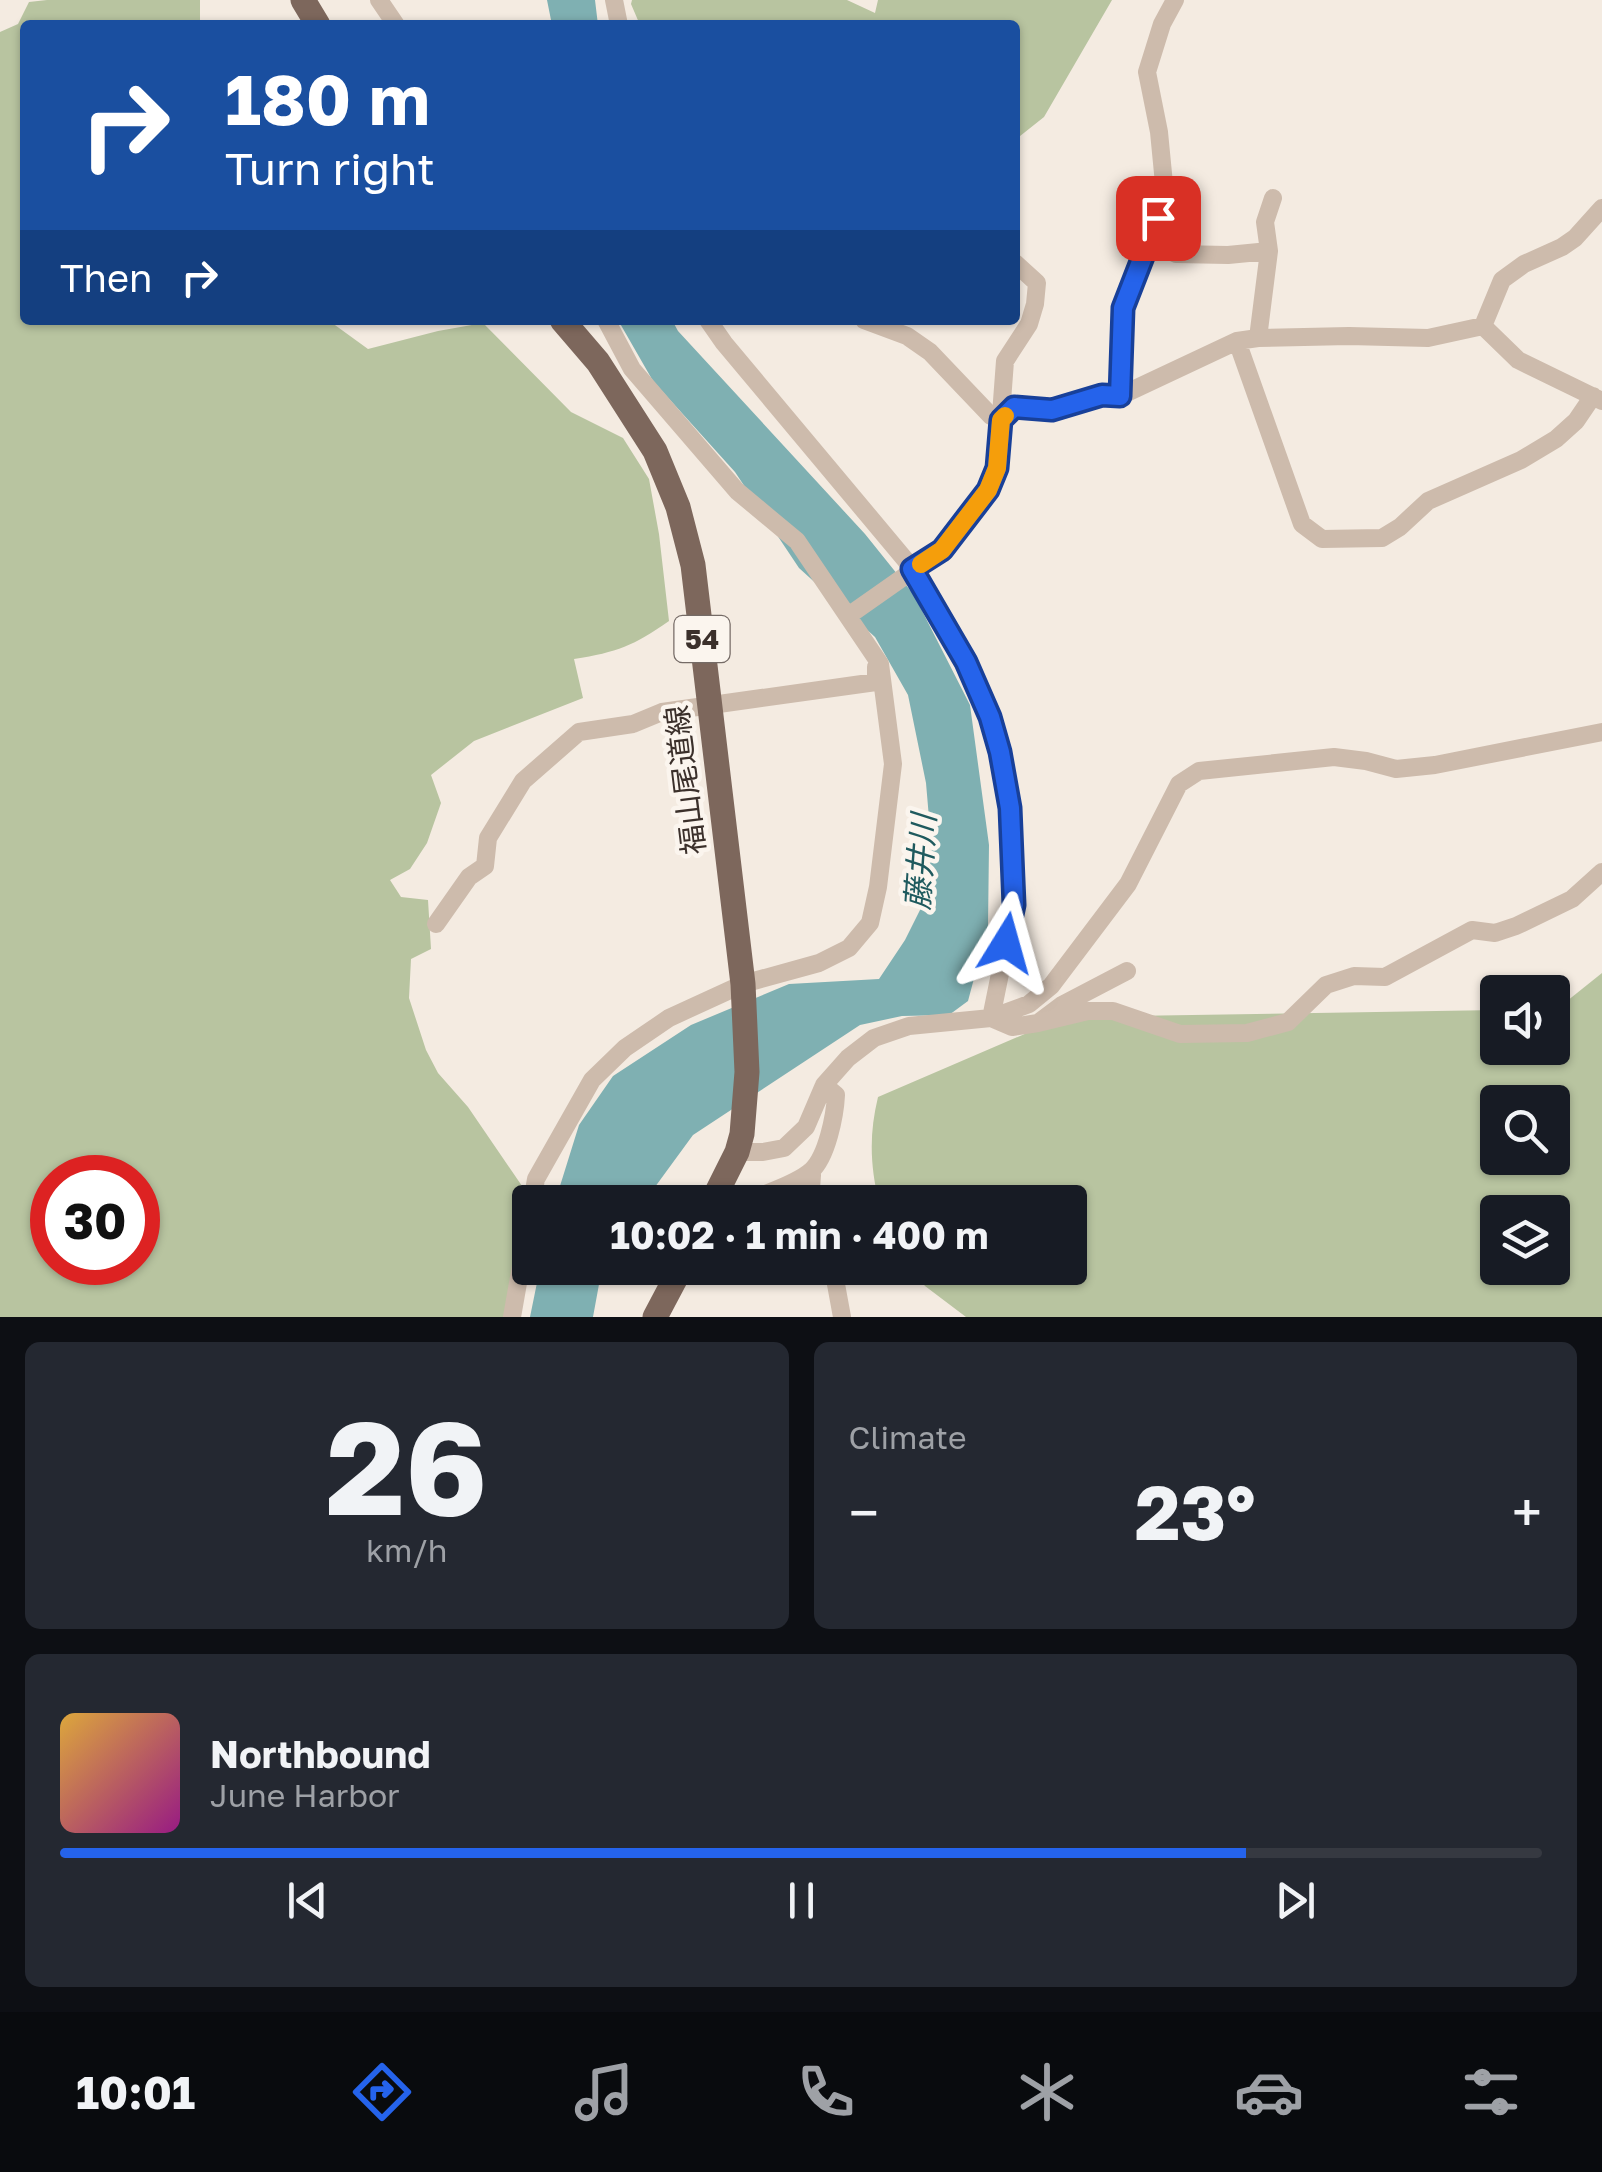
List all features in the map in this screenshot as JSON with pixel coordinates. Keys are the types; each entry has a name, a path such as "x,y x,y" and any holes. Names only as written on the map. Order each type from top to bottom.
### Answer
{"main road":[{"name":"福山尾道線","path":"566,325 598,362 655,451 678,506 693,565 744,989 746,1072 739,1143 720,1185"},
{"path":"655,1317 672,1285"}],"street":[{"path":"1120,396 1123,308 1165,194 1159,132 1147,72 1162,24 1175,0"},
{"path":"1258,338 1269,251 1265,222 1273,198"},
{"path":"1484,326 1502,280 1575,238 1602,208"},
{"path":"1150,241 1176,254 1228,256 1269,251"},
{"path":"1020,268 1037,283 1036,304 1022,319"},
{"path":"535,1185 592,1080 625,1048 670,1018 849,948 870,923 894,764 880,664 797,542 737,490 632,369 609,325"},
{"path":"711,325 912,569 972,676 990,717 1010,808 1014,905 992,1018"},
{"path":"878,325 908,336 930,352 991,416 1001,420"},
{"path":"848,616 942,550 988,490 997,468 1006,360 1020,325"},
{"path":"1001,420 1014,407 1052,410 1102,395 1120,396 1237,341 1428,338 1484,326"},
{"path":"1237,341 1302,524 1322,539 1382,538 1428,501 1521,460 1556,439 1597,398 1518,360 1484,326"},
{"path":"598,362 632,369"},
{"path":"436,924 468,877 485,866 488,838 524,781 579,732 633,724 662,712 876,682 876,666 880,664"},
{"path":"739,1143 763,1152 784,1148 806,1128 824,1084 874,1038 909,1026 992,1018 1029,1004 1051,986 1128,884 1179,784 1198,771 1334,757 1396,769 1602,732"},
{"path":"992,1018 1012,1027 1088,1011 1113,1011 1180,1034 1247,1033 1288,1022 1326,985 1354,976 1385,977 1472,930 1494,934 1516,926 1572,899 1602,872"},
{"path":"1038,1023 1062,1005 1127,971"},
{"path":"781,1185 810,1172 818,1162 836,1117 836,1095 824,1084"},
{"path":"810,1172 811,1185"},
{"path":"512,1317 518,1285"},
{"path":"836,1285 842,1317"}],"green space":[{"path":"47,0 200,0 200,20 20,20 29,2"},
{"path":"632,0 847,0 875,13 878,0 1112,0 1044,117 1020,136 1020,20 638,20"},
{"path":"20,20 20,325 335,325 368,349 438,331 485,325 571,412 623,438 649,479 669,621 624,647 574,659 583,698 474,741 431,775 441,803 427,843 410,869 390,880 401,897 428,900 431,949 411,959 409,998 426,1050 438,1073 468,1107 521,1185 512,1185 512,1285 517,1285 511,1317 0,1317 0,32"},
{"path":"1602,973 1602,1317 966,1317 924,1285 1087,1285 1087,1185 876,1185 872,1150 878,1097 1064,1017 1480,1010 1480,1065 1570,1065 1570,999"}],"water":[{"path":"547,0 595,0 597,20 551,20"},
{"path":"621,325 675,325 865,534 914,595 970,705 989,845 988,926 968,1001 949,1015 902,1016 860,1025 693,1135 656,1185 560,1185 579,1125 613,1076 691,1025 789,984 879,979 923,904 932,853 926,783 908,695 875,637 799,568 735,472 653,381"},
{"path":"537,1285 599,1285 593,1317 530,1317"}],"slow traffic":[{"path":"921,564 942,550 988,490 997,468 1001,420 1005,416"}],"route":[{"path":"1006,943 1014,905 1010,808 1000,752 990,717 966,662 912,569 942,550 988,490 997,468 1001,420 1014,407 1052,410 1102,395 1120,396 1123,308 1158,218"}],"water label":[{"name":"藤井川","path":"921,862"}]}
